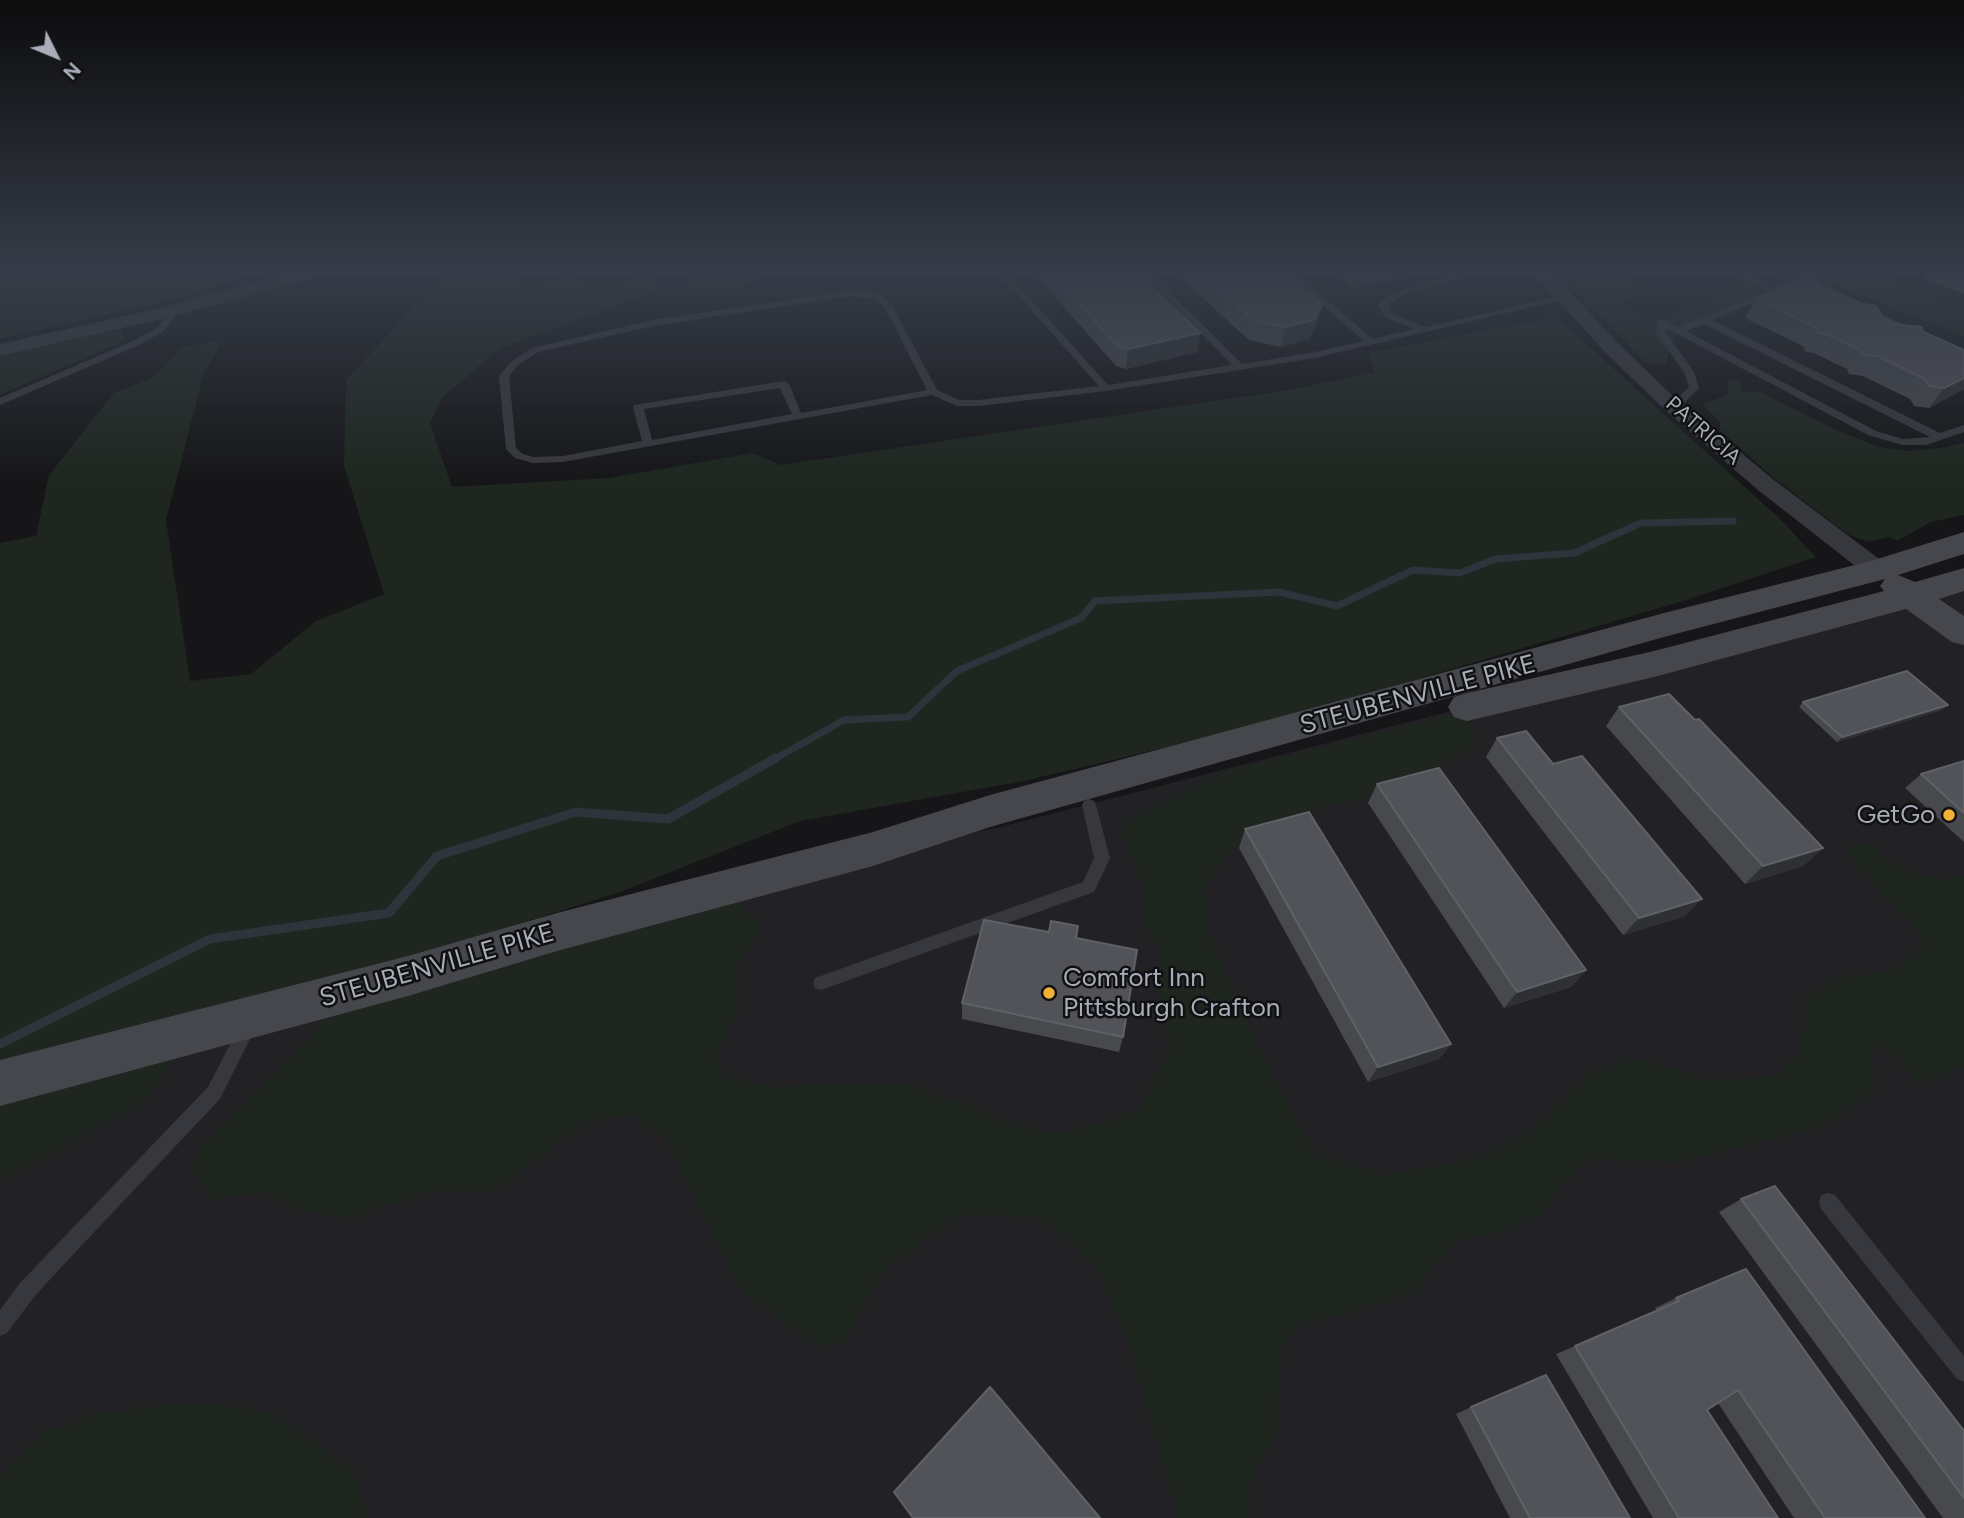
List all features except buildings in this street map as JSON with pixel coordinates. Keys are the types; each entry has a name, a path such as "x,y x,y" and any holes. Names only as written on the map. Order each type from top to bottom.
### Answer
{"main road":[{"name":"STEUBENVILLE PIKE","path":"0,1083 408,976 557,932 873,849 990,811 1664,625 1877,570 1964,543"},
{"path":"1877,570 1964,634"},
{"name":"STEUBENVILLE PIKE","path":"873,849 996,828 1474,706 1654,664 1910,596 1964,579"}],"street":[{"path":"0,350 18,346"},
{"name":"PATRICIA","path":"1612,346 1674,407 1766,485 1877,570"}],"lane":[{"path":"0,402 130,346"},
{"path":"553,346 535,350 515,363 503,376 511,449 519,456 533,460 563,460 933,392 957,403 978,403 1241,368 1352,346"},
{"path":"909,346 933,392"},
{"path":"1068,346 1106,388"},
{"path":"1219,346 1241,368"},
{"path":"1670,346 1689,372 1694,388 1674,407"},
{"path":"1706,346 1872,433 1902,443 1926,442 1964,428"},
{"path":"1756,346 1939,437"},
{"path":"648,444 638,407 784,384 798,417"},
{"path":"821,983 1090,887 1102,858 1089,804"},
{"path":"0,1326 27,1290 59,1255 214,1093 252,1017"},
{"path":"1828,1202 1964,1372"}],"shaded area":[{"path":"45,346 113,346 0,395 0,356"},
{"path":"219,346 203,376 166,520 190,681 251,674 316,621 384,594 344,466 346,380 378,346 506,346 443,397 430,423 452,487 609,478 752,453 781,465 1288,390 1374,373 1369,353 1406,346 1588,346 1778,517 1816,557 1683,601 1268,723 1024,781 800,821 620,892 408,959 0,1065 0,543 36,536 49,475 114,393 154,377 182,347"},
{"path":"1629,346 1672,346 1665,365 1645,362"},
{"path":"1728,379 1739,381 1743,392 1760,392 1838,431 1879,447 1907,451 1964,443 1964,515 1931,522 1897,541 1890,537 1869,542 1849,535 1776,480 1720,430 1720,422 1702,404 1728,395"},
{"path":"1964,579 1964,1518 0,1518 0,1083 873,849 997,828"},
{"path":"1460,712 1478,735 1472,746 1398,791 1282,817 1251,830 1223,856 1204,890 1206,923 1243,1015 1315,1156 1388,1175 1479,1158 1537,1128 1590,1074 1632,1057 1704,1079 1774,1077 1801,1054 1805,999 1833,979 1891,970 1926,943 1852,859 1848,844 1868,844 1905,870 1927,878 1948,878 1964,874 1964,1067 1920,1084 1886,1046 1871,1054 1874,1093 1814,1130 1670,1163 1599,1159 1578,1166 1540,1214 1500,1233 1455,1240 1414,1293 1297,1327 1281,1345 1277,1432 1250,1482 1251,1518 1178,1518 1130,1346 1097,1267 1040,1218 967,1213 944,1225 882,1271 844,1343 818,1346 738,1287 666,1138 631,1115 586,1122 498,1190 426,1192 351,1218 300,1211 263,1192 212,1200 193,1169 199,1146 301,1049 337,998 728,891 764,926 740,958 736,1015 717,1055 724,1074 763,1086 908,1084 1042,1134 1067,1131 1139,1111 1170,1046 1156,991 1162,955 1144,927 1140,876 1121,834 1129,820 1228,771"},
{"path":"172,1045 161,1083 141,1104 0,1180 0,1088"},
{"path":"163,1404 223,1404 274,1414 353,1472 368,1518 0,1518 0,1480 40,1433 99,1414"}],"waterway":[{"path":"773,760 844,720 908,717 957,671 1081,618 1095,601 1279,592 1337,606 1413,570 1460,573 1495,559 1574,553 1641,523 1733,521"},
{"path":"0,1044 210,939 389,913 437,856 576,812 668,819 776,758"}],"place":[{"name":"GetGo","path":"1949,815"},
{"name":"Comfort Inn Pittsburgh Crafton","path":"1049,993"}]}
